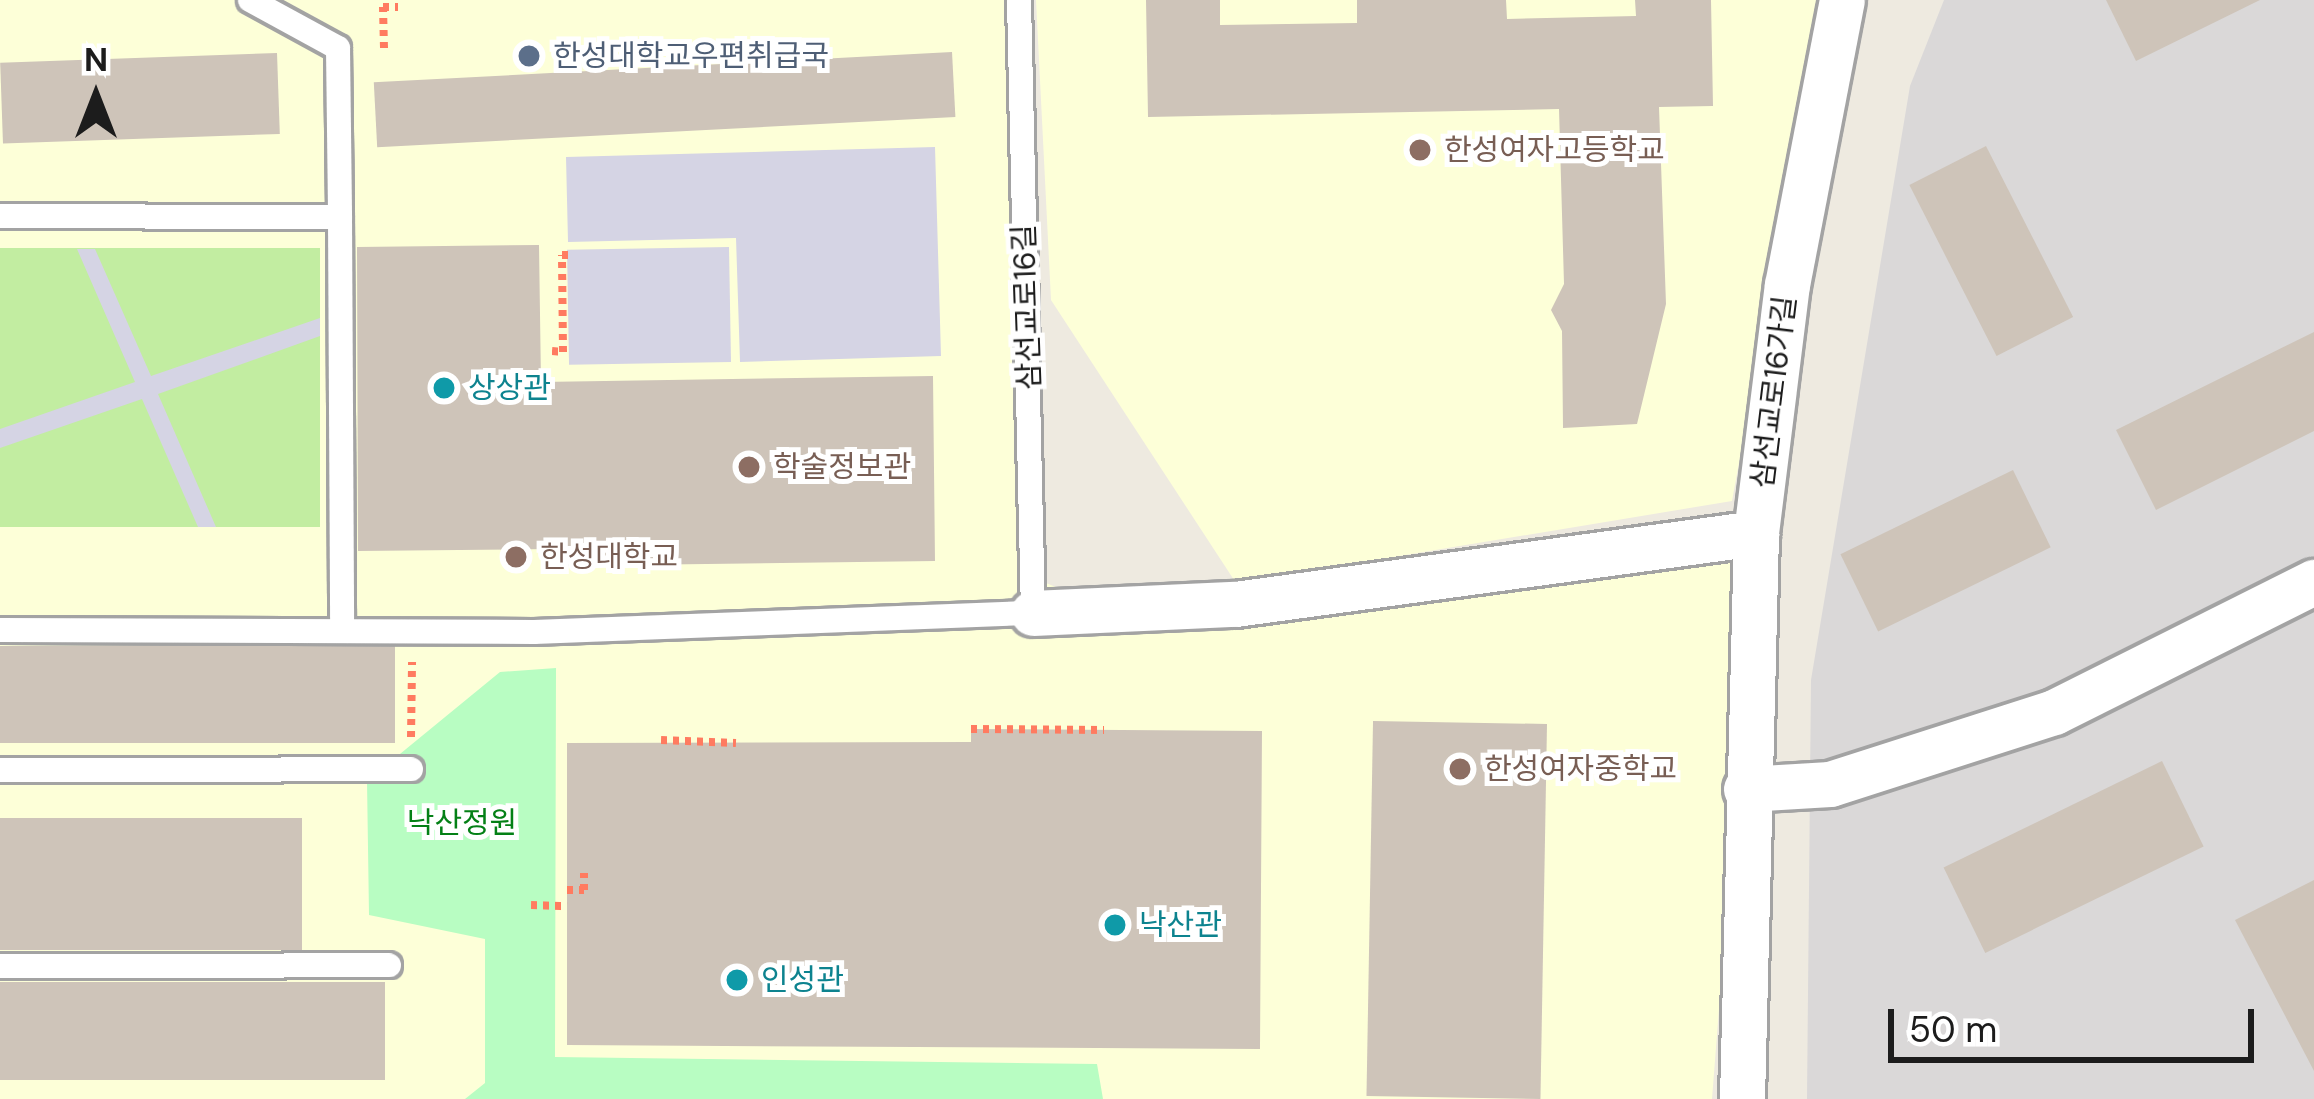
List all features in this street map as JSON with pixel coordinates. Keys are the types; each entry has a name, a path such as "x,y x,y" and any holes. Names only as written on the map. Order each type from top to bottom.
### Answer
{"street":[{"name":"삼선교로16가길","path":"1742,1099 1746,789 1756,533 1787,285 1842,0"},
{"path":"1033,613 1235,604 1756,533"},
{"path":"1746,789 1830,784 2054,712 2314,582"}],"lane":[{"path":"250,0 338,48 342,631"},
{"name":"삼선교로16길","path":"1019,0 1033,613"},
{"path":"0,216 340,217"},
{"path":"0,631 412,631 1033,613"},
{"path":"0,770 411,769"},
{"path":"0,965 389,965"}],"path":[{"path":"384,48 383,7 398,7"},
{"path":"552,351 563,352 562,255 574,255"},
{"path":"411,769 412,631"},
{"path":"971,729 1104,730"},
{"path":"661,740 736,743"},
{"path":"567,890 584,890 584,873"},
{"path":"531,905 567,906"}],"shaded area":[{"name":"한성대학교","path":"0,0 1019,0 1041,581 1108,608 1756,533 1712,1099 0,1099"},
{"name":"한성여자고등학교","path":"1036,0 1824,0 1732,501 1236,583 1051,300"},
{"path":"1944,0 2314,0 2314,1099 1807,1099 1811,680 1910,86"},
{"path":"935,147 941,356 740,362 736,238 568,242 566,157"},
{"path":"729,247 731,362 569,365 567,250"},
{"path":"77,249 95,249 151,376 320,318 320,336 158,394 216,527 198,527 142,399 0,448 0,429 135,382"}],"green space":[{"path":"0,248 320,248 320,527 0,527"},
{"name":"낙산정원","path":"556,668 555,1057 1097,1064 1103,1099 465,1099 485,1083 485,939 369,915 367,781 500,672"}],"building":[{"path":"1146,0 1220,0 1220,25 1357,23 1357,0 1506,0 1507,19 1636,16 1635,0 1711,0 1713,106 1659,107 1666,304 1637,424 1563,428 1562,331 1551,310 1564,284 1559,109 1148,117"},
{"path":"2106,0 2260,0 2136,61"},
{"path":"952,52 955,117 377,147 374,82"},
{"path":"277,53 280,134 3,144 0,63"},
{"path":"1986,146 2073,317 1997,356 1909,185"},
{"path":"539,245 541,382 933,376 935,561 552,566 552,549 358,551 357,247"},
{"path":"2314,332 2314,431 2156,510 2116,430"},
{"path":"2013,470 2051,547 1878,631 1840,554"},
{"path":"0,646 395,646 395,743 0,743"},
{"path":"1373,721 1547,724 1540,1099 1366,1096"},
{"path":"971,729 1262,731 1260,1049 567,1045 567,743 971,742"},
{"path":"2162,761 2204,846 1985,953 1944,868"},
{"path":"0,818 302,818 302,950 0,950"},
{"path":"2314,880 2314,1071 2235,920"},
{"path":"0,982 385,982 385,1080 0,1080"}],"place":[{"name":"한성대학교우편취급국","path":"529,56"},
{"name":"한성여자고등학교","path":"1420,150"},
{"name":"상상관","path":"444,388"},
{"name":"학술정보관","path":"749,467"},
{"name":"한성대학교","path":"516,557"},
{"name":"한성여자중학교","path":"1460,769"},
{"name":"낙산관","path":"1115,925"},
{"name":"인성관","path":"737,980"}]}
